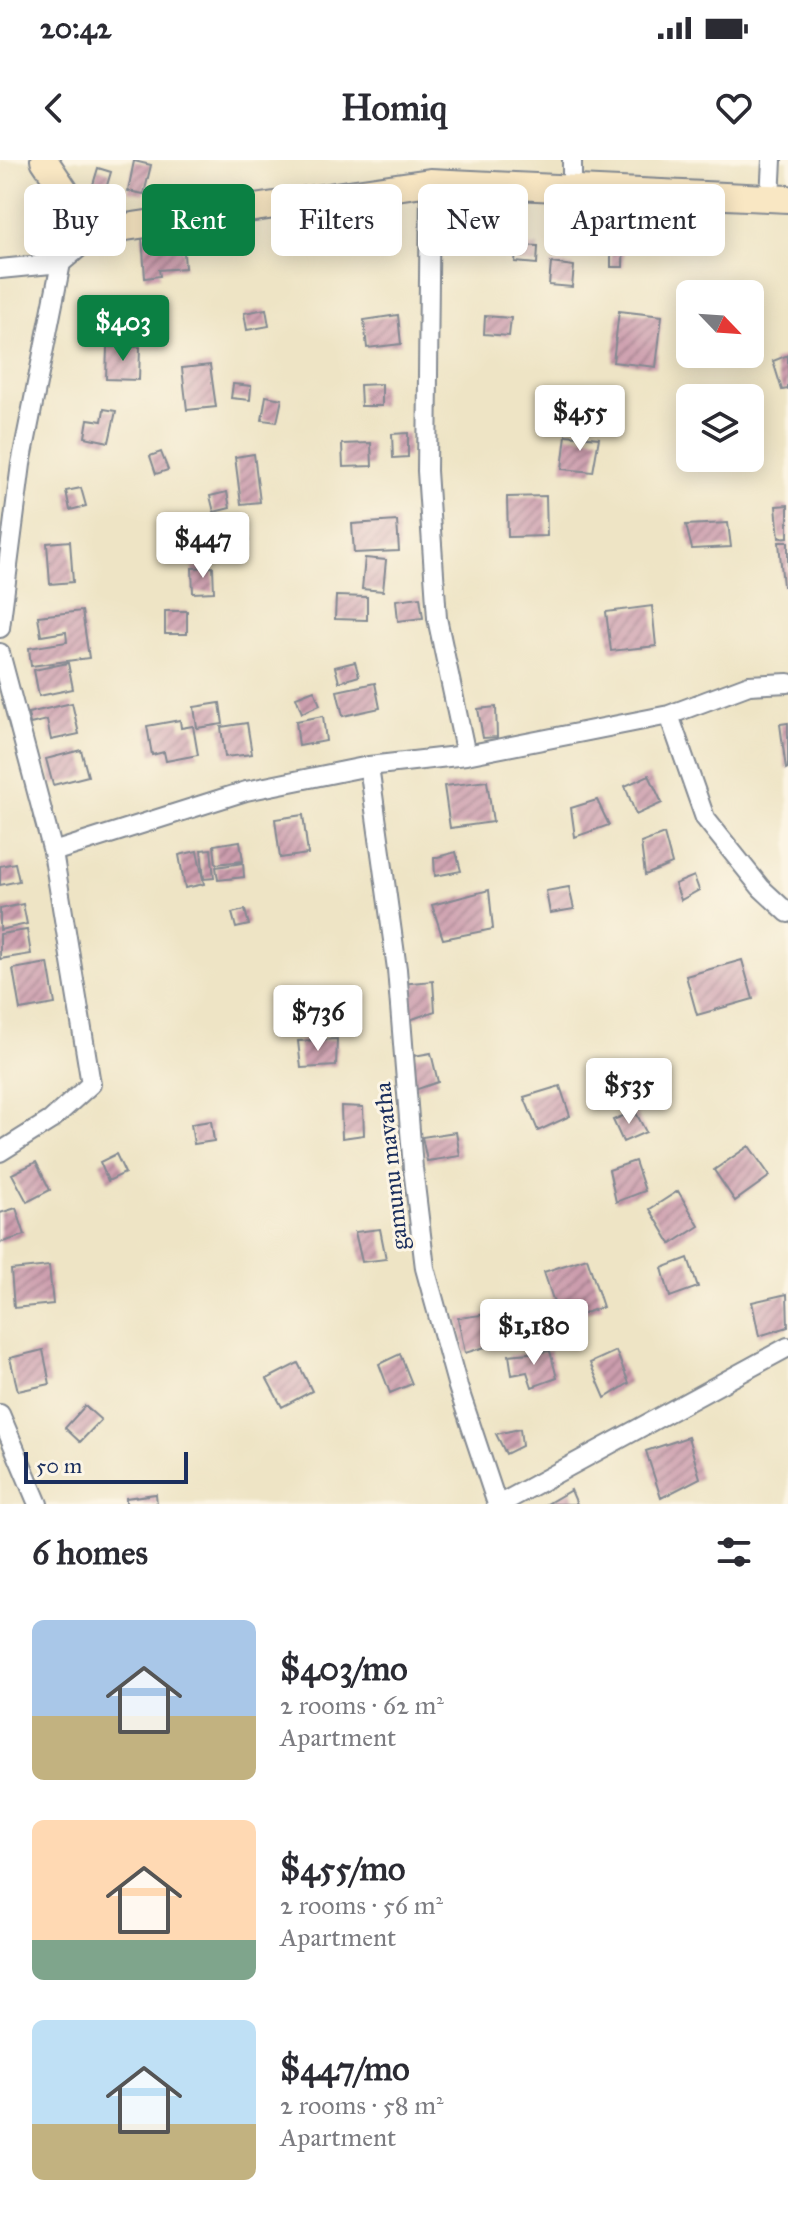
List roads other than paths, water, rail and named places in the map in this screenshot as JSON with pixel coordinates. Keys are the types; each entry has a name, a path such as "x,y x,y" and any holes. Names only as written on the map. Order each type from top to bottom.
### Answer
{"street":[{"path":"44,160 60,184"},
{"path":"572,160 572,184"},
{"path":"725,196 779,198 772,160"},
{"path":"126,227 430,182 544,188"},
{"path":"430,182 427,471 437,618 466,755"},
{"path":"0,269 61,263 69,256"},
{"path":"0,628 21,464 61,263"},
{"path":"0,653 53,852 91,1084 51,1120 0,1152"},
{"path":"53,852 246,791 369,766 466,755 669,715 749,685 788,683"},
{"path":"669,715 705,818 761,888 788,913"},
{"name":"gamunu mavatha","path":"369,766 397,969 413,1168 425,1268 458,1387 499,1504"},
{"path":"499,1504 788,1347"},
{"path":"0,1414 38,1504"}]}
